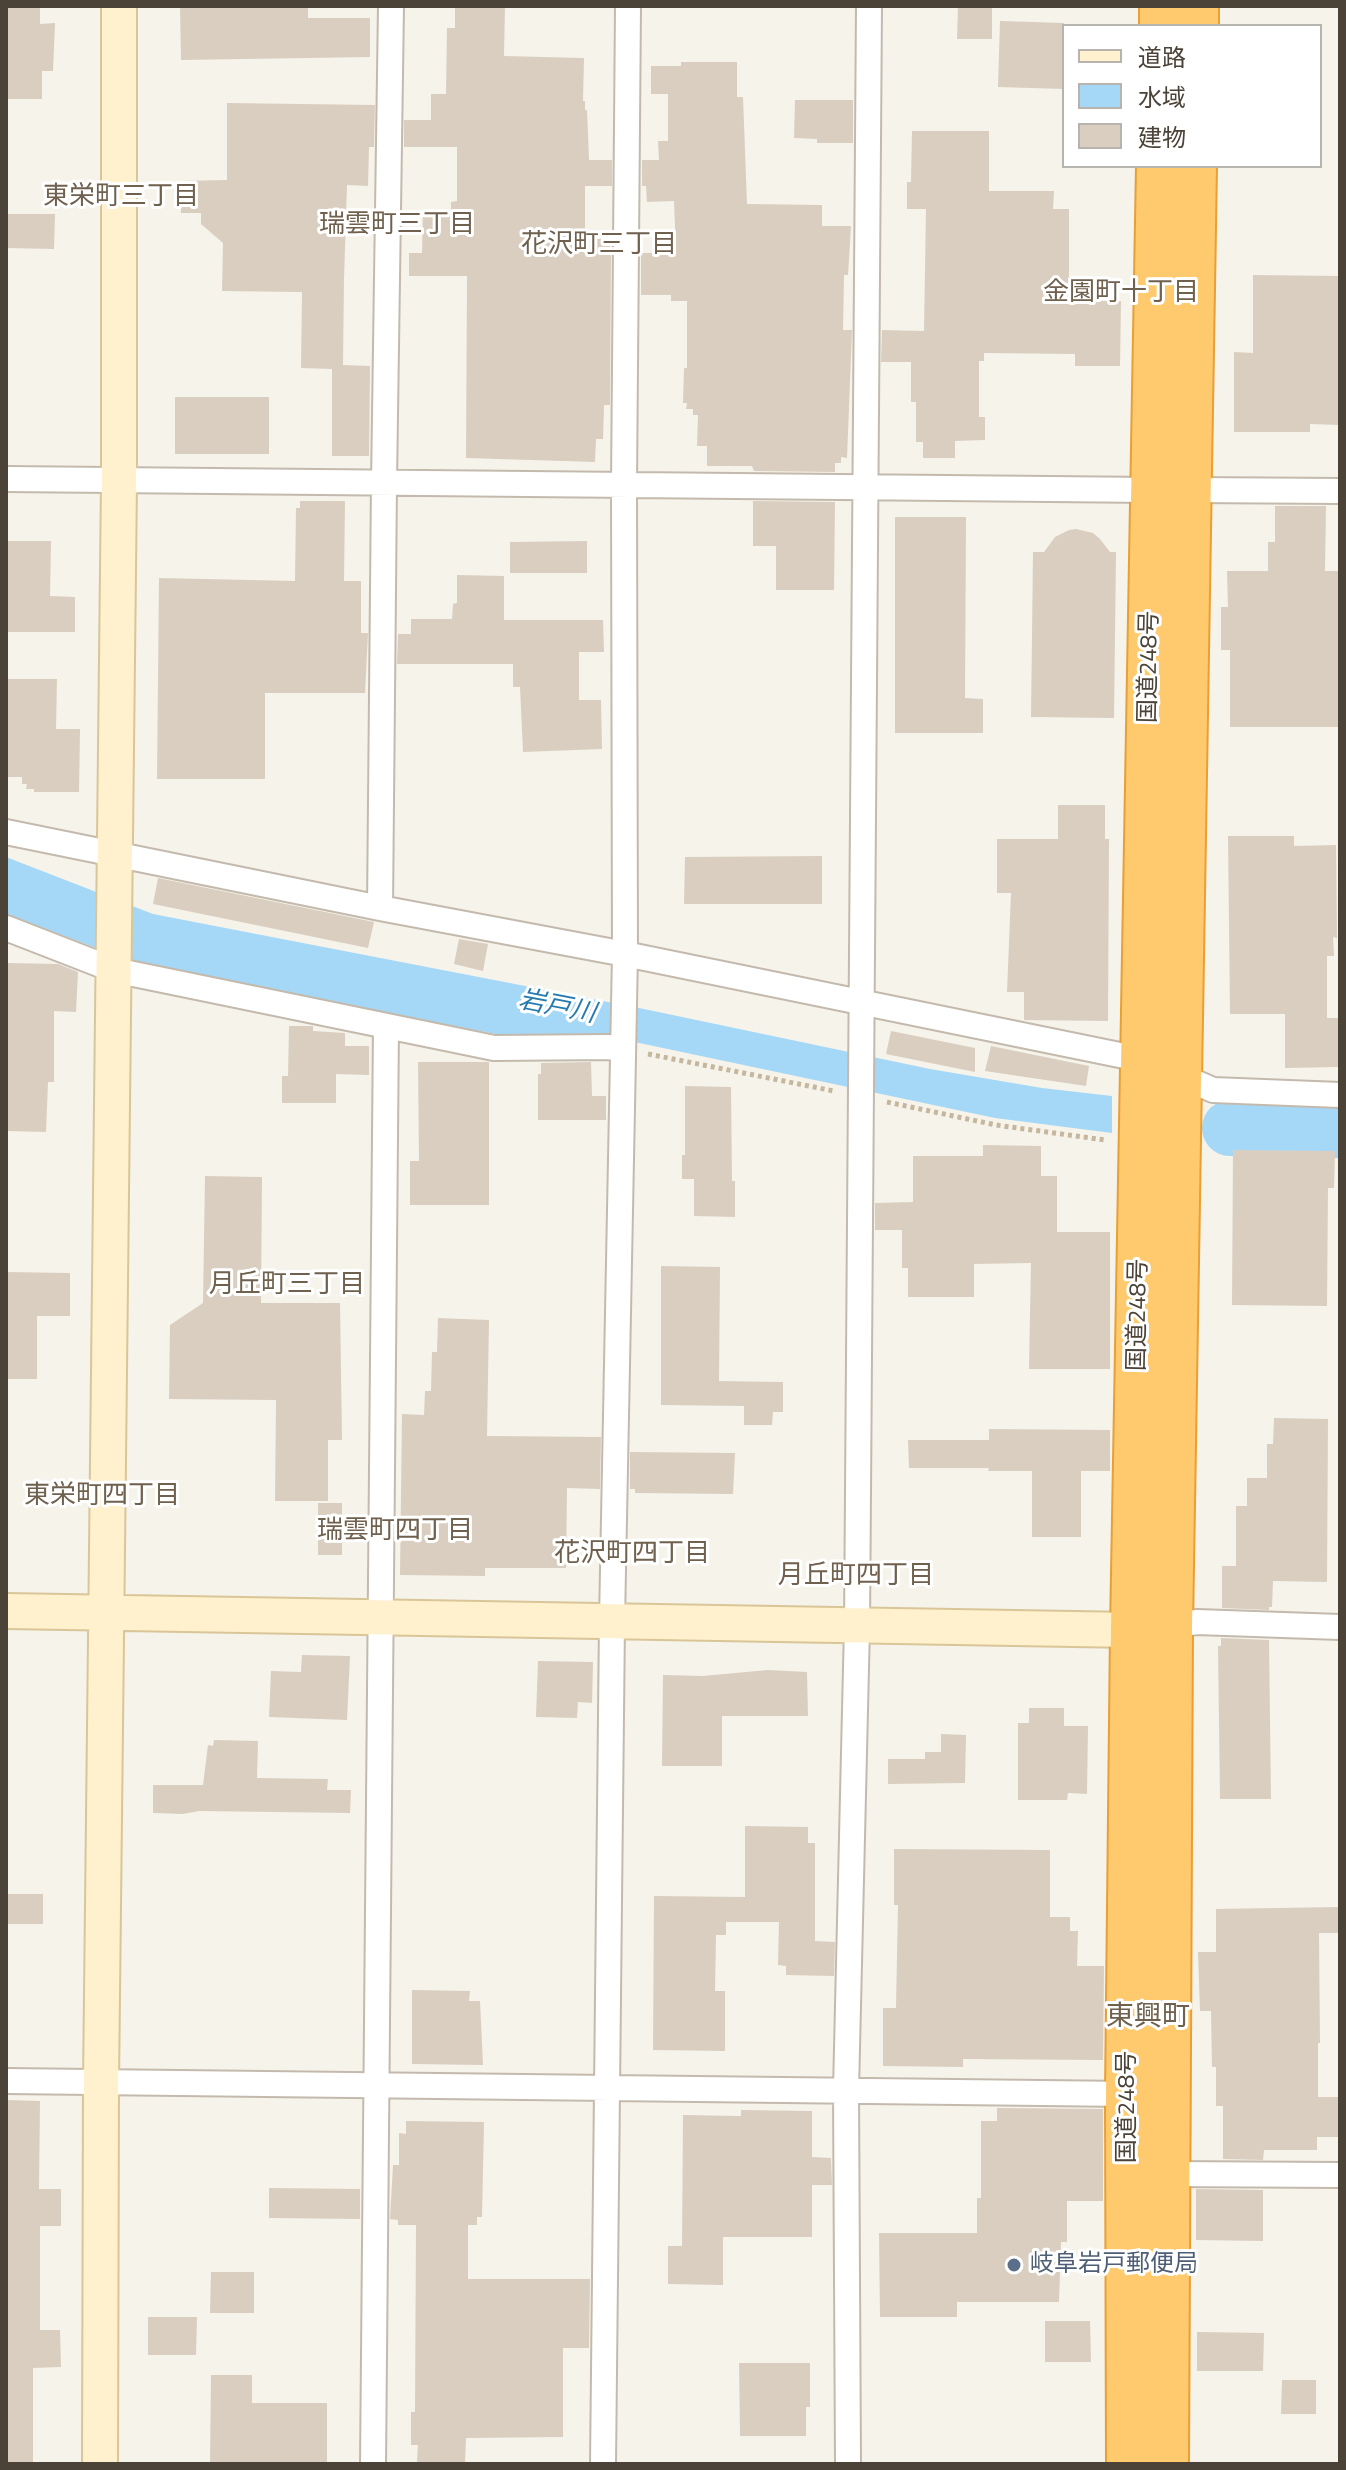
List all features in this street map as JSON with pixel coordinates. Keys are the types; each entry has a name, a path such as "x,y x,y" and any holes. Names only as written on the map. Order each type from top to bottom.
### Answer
{"highway":[{"name":"国道248号","path":"1159,168 1172,490"},
{"name":"国道248号","path":"1129,2464 1128,2094 1152,1628 1172,490 1194,168"},
{"name":"国道248号","path":"1152,1628 1166,2174 1166,2464"}],"street":[{"path":"100,2464 101,2082 119,481 119,6"},
{"path":"380,908 391,6"},
{"path":"603,2464 612,1621 625,954 624,485 628,6"},
{"path":"848,2464 846,2090 857,1626 869,6"},
{"path":"6,479 1340,491"},
{"path":"6,832 115,872 380,908 625,954 1162,1067 1213,1090 1340,1095"},
{"path":"6,928 114,963 494,1048 623,1045"},
{"path":"373,2464 386,1026"},
{"path":"6,1611 857,1626 1152,1628 1197,1622 1340,1627"},
{"path":"6,2081 1128,2094"},
{"path":"1166,2174 1340,2175"}],"water":[{"path":"6,857 153,914 644,1009 930,1069 1112,1096 1112,1133 995,1118 606,1036 496,1034 152,969 6,914"}],"building":[{"path":"6,6 40,6 40,24 55,23 53,71 42,71 42,99 6,99"},
{"path":"180,6 308,6 308,18 370,18 370,57 181,60"},
{"path":"455,6 505,6 504,56 584,58 583,101 587,110 589,160 612,160 612,186 585,186 585,239 610,239 611,253 610,405 604,405 603,439 596,439 595,462 466,458 467,276 409,276 409,253 422,253 423,213 451,213 451,202 457,201 457,147 404,147 404,120 431,120 431,94 446,94 447,28 455,28"},
{"path":"958,6 992,6 992,39 957,39"},
{"path":"1000,21 1064,23 1062,89 998,87"},
{"path":"681,62 737,62 737,97 743,97 747,204 822,205 822,226 851,226 848,275 844,275 843,330 852,330 847,458 841,457 841,463 835,463 835,472 754,471 752,466 707,466 707,446 697,446 698,415 693,415 693,409 686,409 687,403 683,403 684,368 687,368 687,301 671,301 671,295 641,295 641,253 676,253 674,201 647,202 646,186 642,186 642,160 659,160 658,141 668,141 668,94 651,94 651,66 681,66"},
{"path":"795,100 853,100 853,143 817,143 817,139 794,138"},
{"path":"227,103 375,105 374,147 369,147 368,186 347,185 344,279 343,365 370,366 369,456 332,456 332,369 301,368 302,292 222,291 223,243 201,224 201,213 181,213 181,181 227,180"},
{"path":"912,131 989,131 989,191 1054,191 1053,209 1069,209 1069,301 1121,301 1120,366 1075,366 1075,354 984,353 984,361 979,361 979,417 985,417 985,440 955,441 955,458 923,458 923,442 916,442 916,402 911,402 911,362 881,362 882,330 924,331 926,209 907,209"},
{"path":"6,214 55,214 54,249 6,248"},
{"path":"1253,275 1340,276 1340,425 1310,424 1310,432 1234,432 1234,352 1253,353"},
{"path":"175,397 269,397 269,454 175,454"},
{"path":"300,501 345,501 344,581 361,581 361,633 368,633 365,693 265,693 265,779 157,779 159,578 295,581 296,508 300,508"},
{"path":"753,501 835,502 834,590 776,590 776,546 753,546"},
{"path":"1275,506 1326,506 1325,571 1340,571 1340,727 1230,727 1230,650 1221,650 1221,607 1228,607 1227,571 1268,571 1268,542 1275,542"},
{"path":"895,517 966,517 965,698 983,699 983,733 895,733"},
{"path":"1076,529 1093,533 1110,552 1116,552 1114,718 1031,717 1033,552 1044,552 1055,537"},
{"path":"6,541 51,541 50,596 75,597 75,632 6,632"},
{"path":"587,541 587,573 510,573 510,542"},
{"path":"457,575 504,576 504,620 603,620 604,652 579,652 579,700 601,700 602,749 523,752 520,687 513,687 513,664 397,664 398,634 411,634 411,619 452,619 453,604 457,603"},
{"path":"6,679 57,679 56,729 80,729 79,792 34,792 34,789 26,789 27,784 22,784 22,777 6,777"},
{"path":"1058,805 1105,805 1105,839 1109,839 1108,1021 1024,1020 1024,992 1007,992 1011,893 997,893 997,839 1058,839"},
{"path":"1228,836 1294,836 1294,846 1336,845 1337,938 1333,937 1334,956 1327,956 1327,1018 1338,1018 1338,1067 1285,1068 1285,1014 1230,1014"},
{"path":"822,856 822,904 684,904 685,857"},
{"path":"158,878 374,922 368,948 153,904"},
{"path":"459,939 488,944 483,971 454,964"},
{"path":"6,963 58,964 78,972 76,1012 54,1011 54,1082 48,1082 46,1132 6,1131"},
{"path":"289,1026 313,1026 313,1031 345,1033 345,1046 369,1046 369,1075 336,1074 336,1103 282,1103 282,1076 288,1076"},
{"path":"891,1031 975,1048 975,1072 886,1054"},
{"path":"991,1046 1089,1066 1086,1086 985,1071"},
{"path":"418,1062 489,1062 489,1205 410,1205 410,1161 419,1161"},
{"path":"591,1062 592,1096 606,1096 606,1120 538,1120 538,1074 541,1074 541,1063"},
{"path":"685,1086 731,1087 735,1217 694,1216 694,1179 682,1179"},
{"path":"983,1145 1041,1146 1041,1176 1057,1176 1057,1232 1110,1232 1110,1369 1029,1369 1031,1263 974,1264 974,1297 908,1297 908,1268 902,1268 902,1230 875,1230 875,1203 913,1202 913,1156 983,1156"},
{"path":"1233,1150 1335,1151 1334,1188 1328,1188 1327,1306 1232,1305"},
{"path":"205,1176 262,1177 261,1303 340,1303 342,1440 328,1440 328,1501 275,1501 276,1400 169,1399 170,1325 203,1303"},
{"path":"661,1266 720,1267 719,1381 783,1382 783,1412 773,1412 772,1425 744,1425 744,1406 661,1405"},
{"path":"6,1272 70,1273 70,1316 37,1316 37,1379 6,1379"},
{"path":"438,1318 489,1320 487,1436 601,1437 600,1489 567,1488 566,1568 485,1568 485,1576 400,1575 402,1414 424,1415 425,1391 431,1391 432,1352 437,1352"},
{"path":"1274,1418 1328,1419 1327,1582 1273,1581 1272,1607 1269,1610 1222,1608 1222,1566 1236,1566 1236,1506 1247,1506 1247,1478 1267,1478 1267,1444 1273,1444"},
{"path":"989,1429 1110,1430 1110,1471 1081,1471 1081,1537 1032,1537 1032,1471 909,1468 908,1440 989,1440"},
{"path":"630,1452 735,1453 733,1494 635,1493 635,1489 630,1489"},
{"path":"318,1503 342,1503 342,1555 318,1555"},
{"path":"1221,1638 1269,1640 1271,1799 1220,1799 1218,1646 1221,1646"},
{"path":"302,1655 350,1656 347,1720 269,1717 271,1671 301,1672"},
{"path":"538,1661 593,1662 592,1703 578,1702 577,1718 536,1717"},
{"path":"768,1670 807,1672 808,1716 722,1716 722,1766 662,1766 663,1675 703,1676"},
{"path":"1029,1708 1064,1708 1064,1726 1088,1726 1087,1794 1068,1793 1067,1800 1018,1800 1018,1723 1029,1723"},
{"path":"941,1734 966,1735 965,1783 888,1784 888,1759 925,1759 925,1752 941,1752"},
{"path":"214,1740 258,1741 257,1778 328,1779 327,1790 351,1790 350,1813 153,1813 153,1785 203,1785 208,1745 213,1746"},
{"path":"745,1826 808,1827 808,1843 815,1843 815,1941 835,1942 834,1976 786,1975 786,1966 778,1965 779,1922 726,1922 726,1935 716,1935 715,1991 725,1991 725,2051 653,2050 654,1896 745,1897"},
{"path":"894,1849 1050,1850 1050,1917 1070,1917 1070,1931 1078,1931 1077,1966 1104,1966 1103,2060 963,2059 963,2067 883,2066 883,2008 896,2008 898,1905 894,1905"},
{"path":"6,1894 43,1894 43,1924 6,1924"},
{"path":"1340,1907 1340,1933 1319,1933 1318,2097 1340,2097 1340,2137 1317,2137 1317,2150 1264,2150 1263,2160 1223,2159 1223,2106 1216,2106 1211,2011 1200,2011 1198,1952 1216,1952 1216,1909"},
{"path":"412,1990 470,1991 469,2001 480,2001 483,2065 412,2064"},
{"path":"6,2100 40,2101 39,2189 61,2189 61,2226 40,2226 40,2330 60,2330 61,2367 33,2368 33,2464 6,2464"},
{"path":"997,2108 1103,2109 1103,2201 1067,2201 1067,2242 1061,2242 1059,2302 957,2302 957,2317 880,2317 879,2233 977,2233 977,2198 981,2198 981,2121 997,2121"},
{"path":"741,2110 812,2111 812,2157 831,2158 832,2185 812,2185 812,2237 723,2237 723,2285 668,2284 668,2246 682,2246 683,2115 741,2116"},
{"path":"406,2121 484,2122 482,2217 477,2217 477,2225 468,2225 468,2279 590,2279 589,2348 563,2348 563,2437 466,2438 465,2463 417,2462 418,2445 411,2445 411,2412 415,2412 416,2225 398,2225 398,2220 390,2219 393,2165 399,2165 399,2133 406,2134"},
{"path":"269,2188 360,2189 360,2219 269,2218"},
{"path":"1196,2189 1263,2190 1263,2241 1196,2240"},
{"path":"211,2272 254,2272 254,2313 210,2313"},
{"path":"148,2317 197,2317 196,2355 148,2355"},
{"path":"1045,2321 1090,2321 1091,2362 1045,2362"},
{"path":"1197,2332 1264,2333 1263,2371 1197,2371"},
{"path":"739,2363 810,2363 810,2407 806,2407 806,2436 740,2436"},
{"path":"211,2375 252,2375 252,2403 327,2403 327,2464 210,2464"},
{"path":"1282,2380 1316,2380 1316,2414 1281,2414"}],"waterway":[{"name":"岩戸川","path":"1230,1128 1340,1130"}],"place":[{"name":"岐阜岩戸郵便局","path":"1014,2265"}],"district":[{"name":"東栄町三丁目","path":"121,198"},
{"name":"瑞雲町三丁目","path":"397,226"},
{"name":"花沢町三丁目","path":"599,246"},
{"name":"金園町十丁目","path":"1121,294"},
{"name":"月丘町三丁目","path":"287,1286"},
{"name":"東栄町四丁目","path":"102,1497"},
{"name":"瑞雲町四丁目","path":"395,1532"},
{"name":"花沢町四丁目","path":"632,1555"},
{"name":"月丘町四丁目","path":"856,1577"},
{"name":"東興町","path":"1148,2018"}]}
